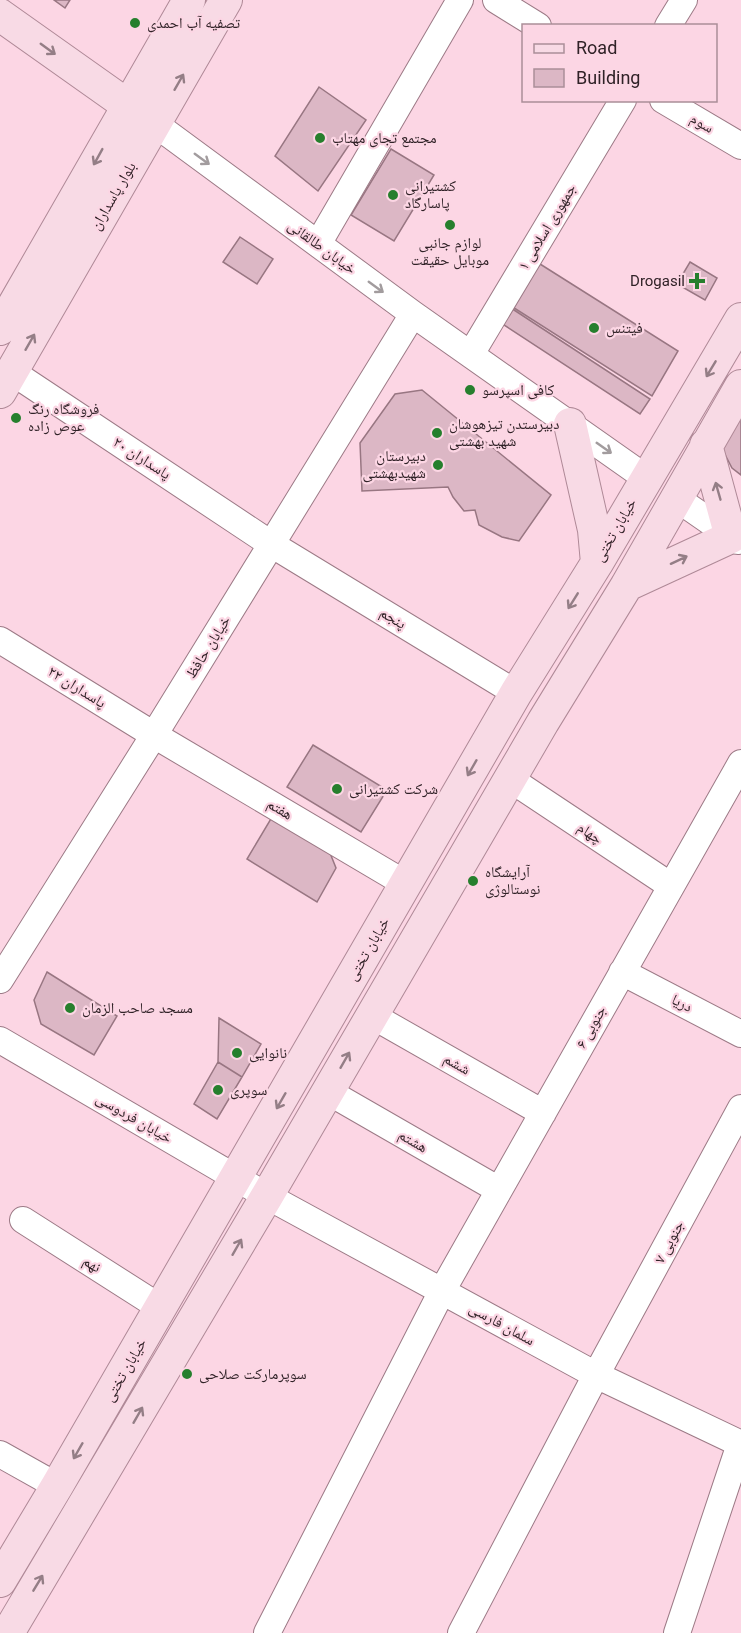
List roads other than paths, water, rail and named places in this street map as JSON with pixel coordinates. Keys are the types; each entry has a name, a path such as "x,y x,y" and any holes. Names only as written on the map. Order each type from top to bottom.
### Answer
{"main road":[{"path":"3,317 189,0"},
{"name":"بلوار پاسداران","path":"6,382 226,0"},
{"name":"خیابان طالقانی","path":"0,15 155,124"},
{"name":"خیابان تختی","path":"0,1581 161,1308 516,693 597,562 741,319"},
{"path":"8,1633 267,1196 510,779 627,585 741,386"},
{"path":"570,424 594,530 597,562"},
{"path":"627,585 736,540 706,445"},
{"path":"646,478 676,498"}],"street":[{"path":"318,244 460,0"},
{"path":"496,0 535,24"},
{"path":"669,24 684,0"},
{"name":"جمهوری اسلامی ۱","path":"471,354 622,102"},
{"name":"سوم","path":"666,102 741,146"},
{"name":"خیابان طالقانی","path":"155,124 413,314 646,478"},
{"name":"خیابان حافظ","path":"0,980 413,314"},
{"name":"پاسداران ۲۰","path":"6,382 271,544"},
{"path":"676,498 736,540"},
{"name":"پنجم","path":"271,544 516,693"},
{"name":"پاسداران ۲۲","path":"0,640 154,735"},
{"name":"هفتم","path":"154,735 406,884"},
{"name":"۶ جنوبی","path":"267,1633 442,1291 741,763"},
{"name":"چهام","path":"510,779 671,886"},
{"name":"دریا","path":"622,972 741,1034"},
{"name":"ششم","path":"371,1015 543,1113"},
{"name":"خیابان فردوسی","path":"0,1040 267,1196"},
{"name":"هشتم","path":"327,1091 499,1190"},
{"name":"۷ جنوبی","path":"461,1633 596,1375 741,1108"},
{"name":"سلمان فارسی","path":"267,1196 596,1375 740,1444"},
{"name":"نهم","path":"23,1220 161,1308"},
{"path":"677,1633 740,1444"},
{"path":"0,1454 57,1486"}],"place":[{"name":"تصفیه آب احمدی","path":"135,23"},
{"name":"مجتمع تجای مهتاب","path":"320,138"},
{"name":"کشتیرانی پاسارگاد","path":"393,195"},
{"name":"لوازم جانبی موبایل حقیقت","path":"450,225"},
{"name":"Drogasil","path":"697,281"},
{"name":"فیتنس","path":"594,328"},
{"name":"کافی اسپرسو","path":"470,390"},
{"name":"فروشگاه رنگ عوص زاده","path":"16,418"},
{"name":"دبیرستدن تیزهوشان شهید بهشتی","path":"437,433"},
{"name":"دبیرستان شهیدبهشتی","path":"438,465"},
{"name":"شرکت کشتیرانی","path":"337,789"},
{"name":"آرایشگاه نوستالوژی","path":"473,881"},
{"name":"مسجد صاحب الزمان","path":"70,1008"},
{"name":"نانوایی","path":"237,1053"},
{"name":"سوپری","path":"218,1090"},
{"name":"سوپرمارکت صلاحی","path":"187,1374"}]}
